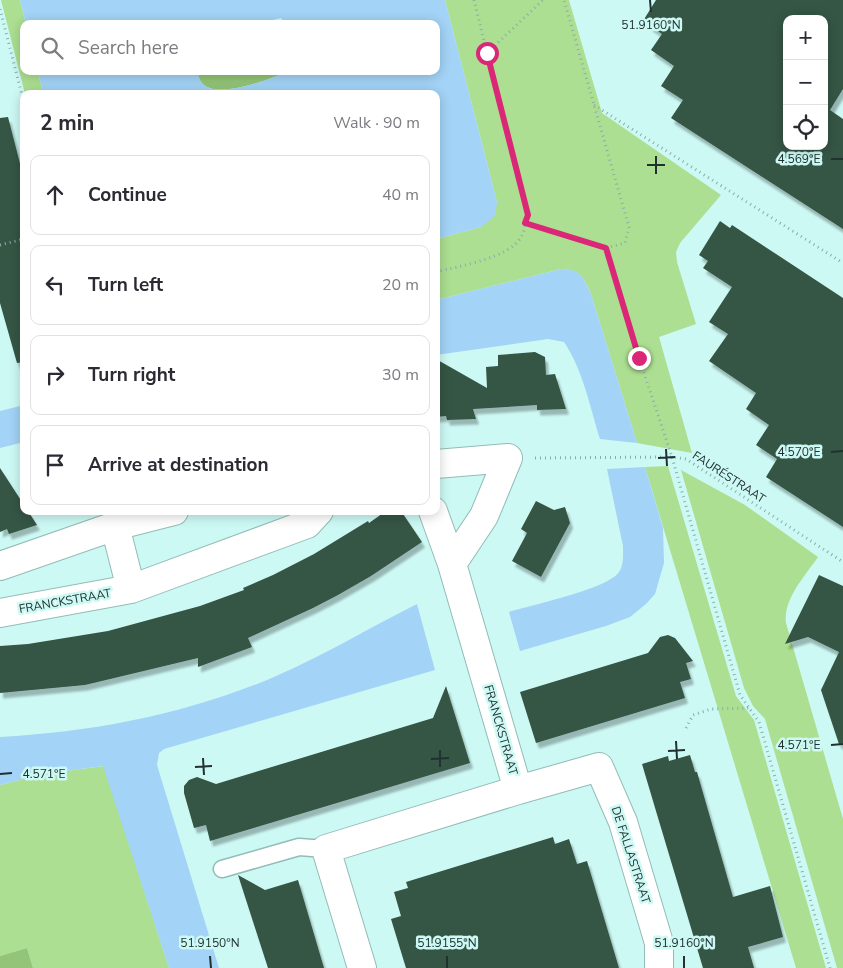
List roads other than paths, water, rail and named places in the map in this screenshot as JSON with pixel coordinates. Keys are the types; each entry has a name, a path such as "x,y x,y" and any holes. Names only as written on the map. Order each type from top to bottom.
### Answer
{"street":[{"path":"440,464 508,458 484,516 452,564"},
{"path":"0,566 115,526 158,515"},
{"name":"FRANCKSTRAAT","path":"0,612 131,589 307,524 315,515"},
{"name":"FRANCKSTRAAT","path":"326,850 518,790 452,564 434,515"},
{"path":"115,526 131,589"},
{"name":"DE FALLASTRAAT","path":"518,790 598,767 623,822 659,943 659,968"},
{"path":"326,850 362,968"}],"lane":[{"name":"FRANCKSTRAAT","path":"222,869 299,847 326,850"}],"water":[{"path":"20,0 445,0 497,202 495,216 481,227 440,238 440,90 221,90 258,83 278,75 440,75 440,20 283,20 281,18 273,20 25,20"},
{"path":"39,75 198,75 201,82 211,89 221,90 42,90"},
{"path":"561,269 577,272 586,283 591,294 637,443 600,439 581,377 564,342 548,339 440,354 440,299"},
{"path":"20,406 20,443 0,448 0,411"},
{"path":"645,467 663,528 664,563 655,594 630,617 606,626 520,651 509,612 585,590 612,578 619,572 622,563 623,546 607,469"},
{"path":"417,604 435,670 164,749 159,753 157,765 219,968 169,968 103,766 43,774 0,785 0,737 35,735 105,726 174,711 208,701 292,669"}]}
